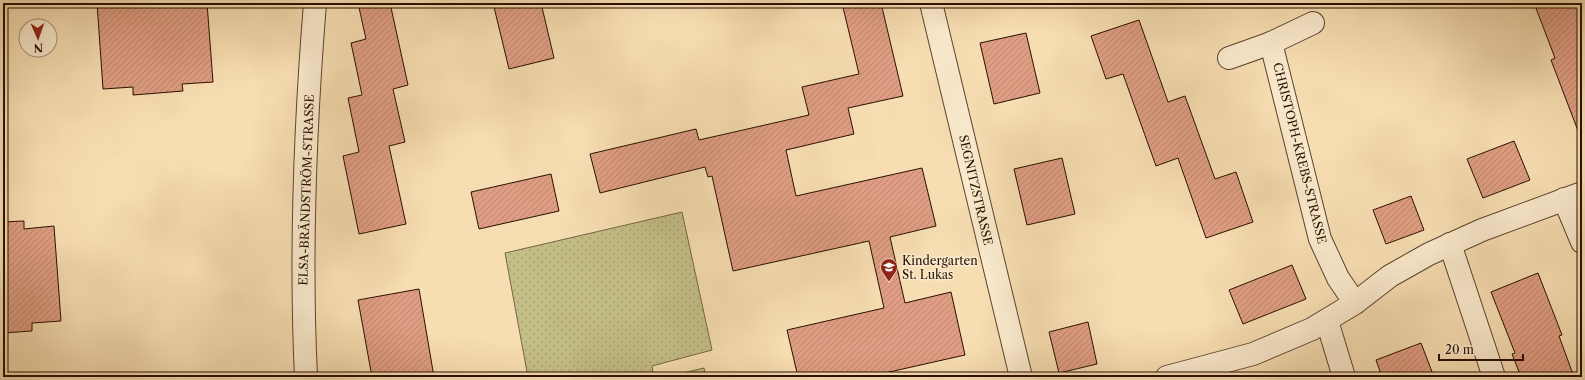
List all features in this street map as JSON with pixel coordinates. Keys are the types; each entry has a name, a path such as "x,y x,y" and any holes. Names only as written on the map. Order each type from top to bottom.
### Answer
{"street":[{"name":"ELSA-BRÄNDSTRÖM-STRASSE","path":"306,377 302,259 308,109 315,3"},
{"name":"SEGNITZSTRASSE","path":"936,4 1021,377"},
{"path":"1230,58 1272,43 1313,23"},
{"name":"CHRISTOPH-KREBS-STRASSE","path":"1272,43 1320,239 1338,278 1355,303"},
{"path":"1167,377 1213,372 1327,321 1355,303 1390,276 1450,244 1573,196 1582,242"},
{"path":"1450,244 1494,377"},
{"path":"1327,321 1344,377"}],"green space":[{"path":"682,212 712,350 652,366 654,377 528,377 505,253"},
{"path":"704,368 706,377 666,377"}],"building":[{"path":"97,3 207,3 213,82 182,84 183,91 133,95 133,87 103,89"},
{"path":"358,3 390,3 408,85 393,89 405,142 389,146 406,224 359,234 343,156 359,152 348,98 362,95 351,43 366,39"},
{"path":"493,3 541,3 554,58 509,69"},
{"path":"842,3 881,3 903,96 848,108 854,134 786,150 796,196 922,168 936,226 890,237 905,303 951,292 965,355 867,377 798,377 787,330 884,308 869,241 733,271 712,176 708,177 705,167 600,193 590,154 696,129 699,140 809,115 802,87 859,74"},
{"path":"1534,3 1582,3 1582,135 1580,136 1551,60 1555,58"},
{"path":"1139,20 1168,102 1185,96 1215,179 1236,172 1253,222 1206,238 1178,158 1156,166 1123,74 1106,79 1091,36"},
{"path":"1026,33 1040,93 994,104 980,43"},
{"path":"1514,141 1530,180 1483,198 1467,159"},
{"path":"1062,158 1075,214 1027,225 1014,169"},
{"path":"551,174 559,211 479,229 471,192"},
{"path":"1411,196 1424,230 1386,244 1373,210"},
{"path":"24,221 24,229 54,226 61,321 32,323 32,331 3,333 3,222"},
{"path":"1292,265 1306,299 1243,324 1229,290"},
{"path":"1538,273 1562,335 1559,336 1574,377 1521,377 1512,354 1515,353 1491,292"},
{"path":"419,289 434,377 372,377 358,300"},
{"path":"1088,322 1097,364 1059,373 1049,332"},
{"path":"1421,343 1434,377 1382,377 1376,360"}],"place":[{"name":"Kindergarten St. Lukas","path":"889,282"}]}
